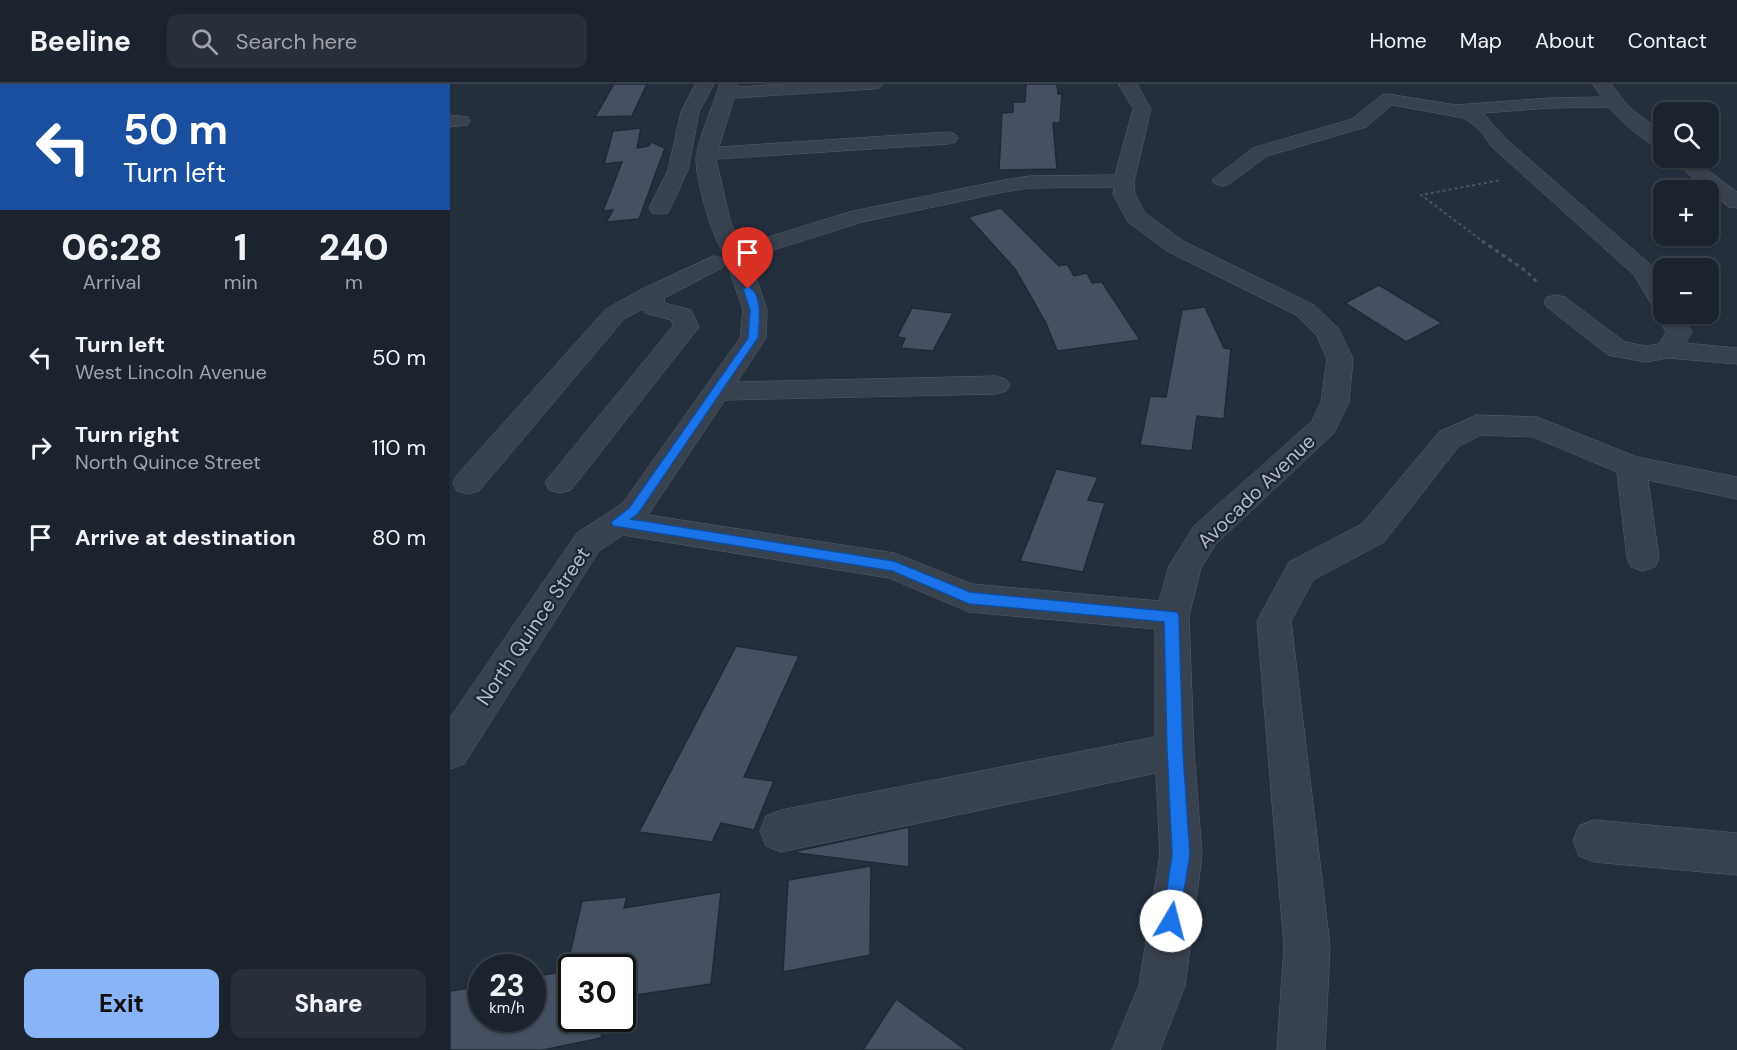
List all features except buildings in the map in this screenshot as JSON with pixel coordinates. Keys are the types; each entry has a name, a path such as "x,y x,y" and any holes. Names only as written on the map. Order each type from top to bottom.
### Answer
{"street":[{"path":"660,208 678,170 690,112 705,84"},
{"path":"727,88 873,84"},
{"name":"Avocado Avenue","path":"1128,84 1142,109 1124,181 1124,194 1136,217 1175,246 1305,310 1329,333 1340,359 1335,402 1324,426 1205,535 1185,566 1172,616 1175,751 1181,855 1162,986 1136,1050"},
{"path":"1370,84 1388,99 1469,112 1483,119 1499,143 1644,271 1653,286"},
{"path":"1602,84 1613,102 1653,135"},
{"name":"North Quince Street","path":"450,751 588,542 633,511 753,338 755,310 719,220 705,158 727,88"},
{"path":"1222,180 1260,152 1359,123 1388,99"},
{"path":"1456,110 1550,103 1613,102"},
{"path":"707,154 948,138"},
{"path":"1693,168 1737,202"},
{"path":"468,483 615,314 651,294 735,257 857,217 1030,182 1124,181"},
{"path":"560,482 686,327 682,315 654,308 651,294"},
{"path":"1556,302 1617,349 1646,354 1668,350 1737,356"},
{"path":"1668,350 1679,332 1675,324"},
{"path":"716,391 996,385"},
{"path":"1301,1050 1307,946 1274,621 1301,571 1373,533 1449,438 1477,425 1536,427 1631,466 1737,488"},
{"path":"1631,466 1643,558"},
{"path":"618,522 894,566 969,598 1172,616"},
{"path":"781,831 1175,751"},
{"path":"1594,841 1737,854"}],"path":[{"path":"1534,173 1421,195 1461,227 1526,271 1556,302"}],"route":[{"path":"748,289 755,310 753,338 633,511 618,522 894,566 969,598 1172,616 1175,751 1181,855 1171,921"}]}
